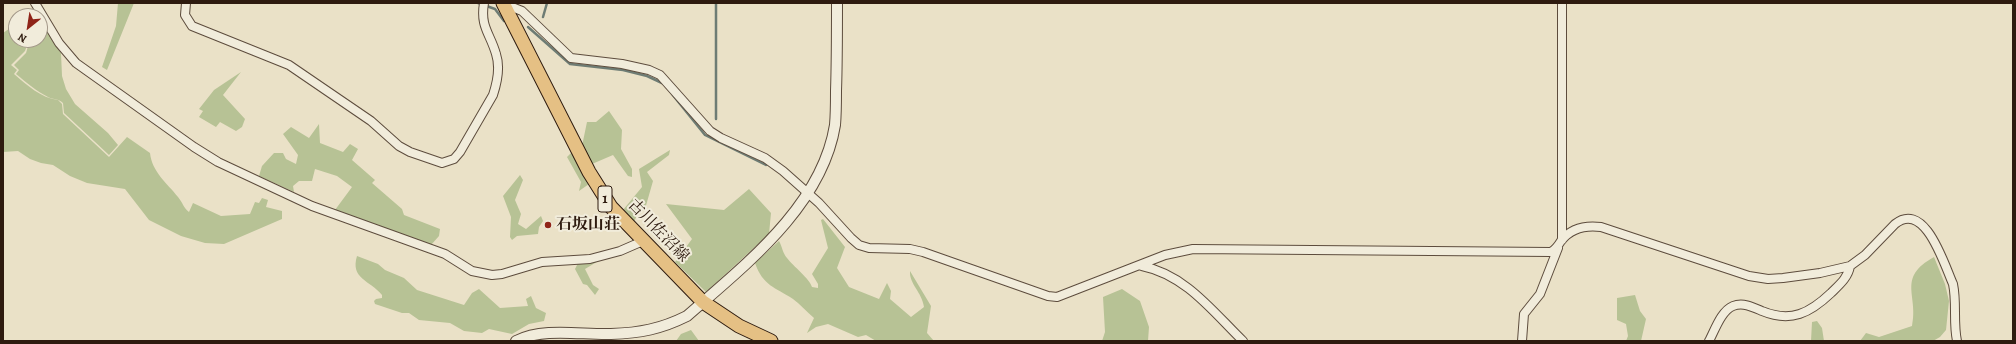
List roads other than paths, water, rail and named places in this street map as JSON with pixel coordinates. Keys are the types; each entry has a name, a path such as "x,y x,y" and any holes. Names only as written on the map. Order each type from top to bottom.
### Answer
{"main road":[{"name":"古川佐沼線","path":"503,3 589,172 611,207 703,302 739,326 771,341"}],"street":[{"path":"35,3 59,43 76,62 218,162 312,206 445,254 472,271 492,275 502,274 542,262 590,259 620,252 643,241"},
{"path":"186,3 185,15 192,26 289,65 372,121 399,146 425,158 442,163 454,159 460,152 493,95 495,88 497,58 483,25 484,6"},
{"path":"503,3 522,11 572,58 622,64 649,70 660,75 710,131 721,138 765,158 783,170 819,203 850,238 859,245 868,248 923,252 1048,296 1058,297 1179,251 1204,248 1551,252 1583,226 1601,227 1749,276 1768,280 1820,273 1850,266 1865,255 1900,219 1908,218 1915,219 1922,224 1934,242 1953,284 1955,293 1954,322 1957,341"},
{"path":"516,341 545,334 611,334 656,329 687,316 773,237 808,193 816,180 826,156 835,125 837,3"},
{"path":"1522,341 1524,314 1540,294 1560,244 1562,3"},
{"path":"1142,266 1165,273 1194,293 1215,311 1243,341"},
{"path":"1709,341 1724,314 1729,308 1735,305 1750,306 1764,312 1783,316 1800,314 1813,309 1846,278 1850,266"}],"waterway":[{"path":"478,3 495,9 504,21"},
{"path":"543,17 547,3"},
{"path":"716,3 716,119"},
{"path":"528,27 570,64 623,70 647,76 662,83"},
{"path":"672,94 705,135 766,165"}],"place":[{"name":"石坂山荘","path":"548,225"}]}
